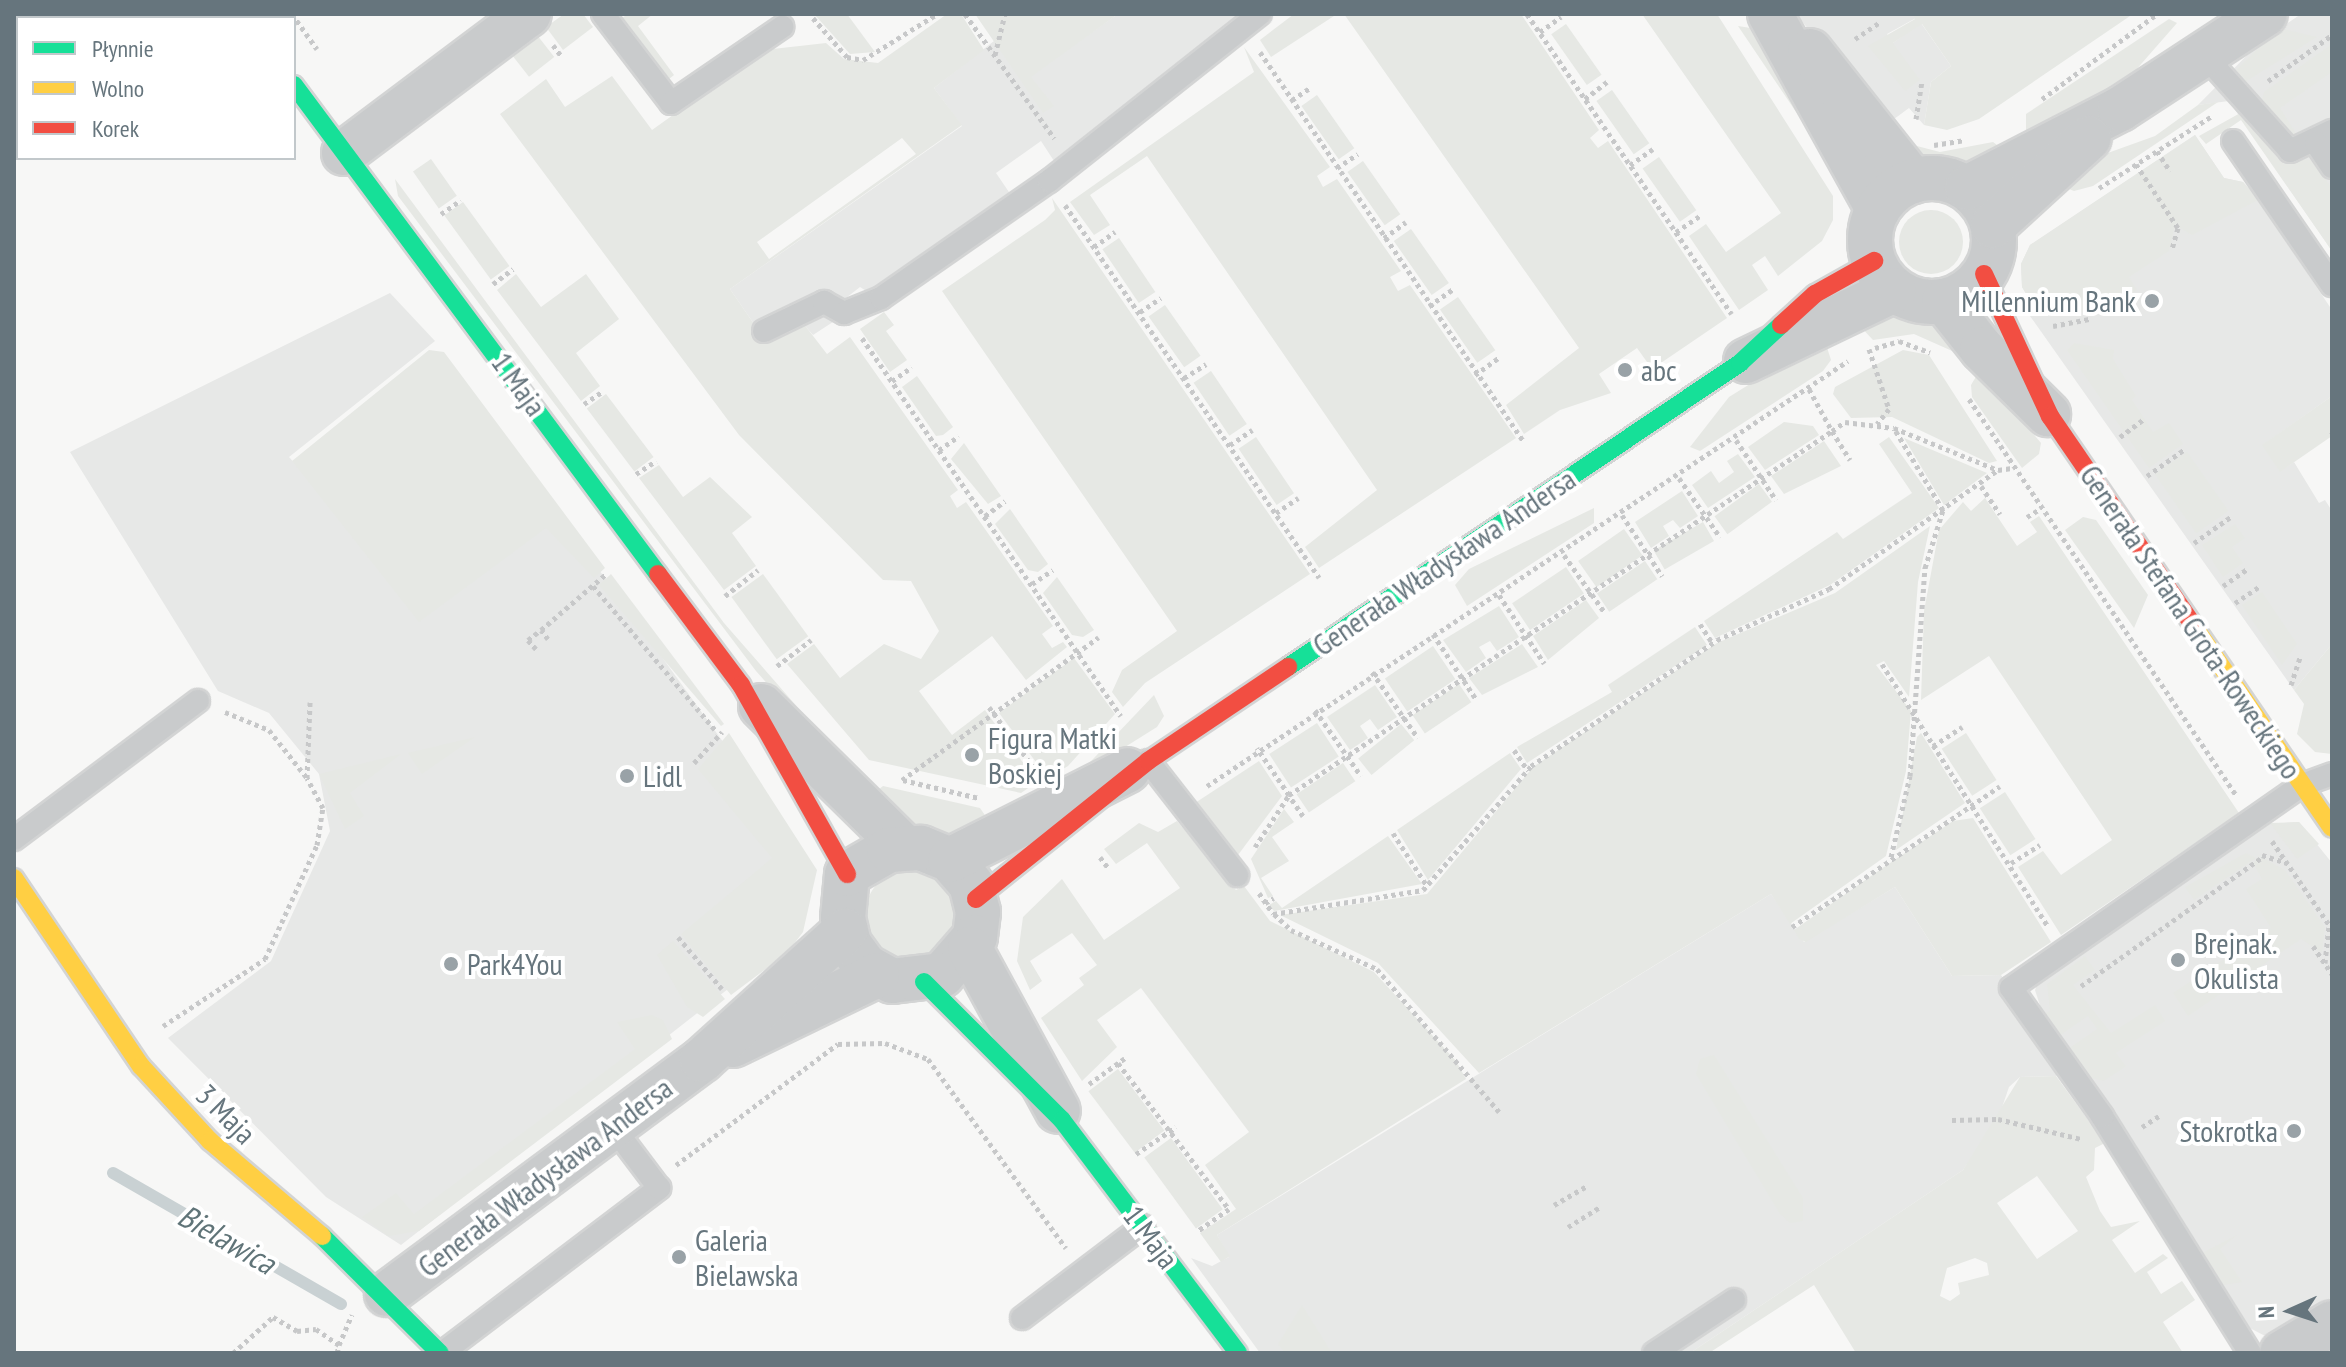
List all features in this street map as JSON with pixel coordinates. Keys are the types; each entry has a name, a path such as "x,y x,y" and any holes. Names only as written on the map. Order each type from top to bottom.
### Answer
{"street":[{"path":"344,153 529,14"},
{"path":"1773,14 1918,161 1940,178 1967,188 1993,226"},
{"path":"1773,14 1878,209"},
{"path":"1967,188 2120,109 2265,14"},
{"name":"1 Maja","path":"296,88 748,692 847,874"},
{"path":"1918,161 1878,209 1870,243 1884,275 1926,302 1944,301 1974,287 1984,274 1993,226 2120,109"},
{"name":"Generała Stefana Grota-Roweckiego","path":"1984,274 2050,416 2332,828"},
{"name":"Generała Władysława Andersa","path":"976,899 1054,842 1148,761 1740,363 1884,275"},
{"name":"Generała Stefana Grota-Roweckiego","path":"1944,301 1982,349 2050,416"},
{"name":"1 Maja","path":"748,692 905,848"},
{"name":"Generała Władysława Andersa","path":"950,860 1148,761"},
{"path":"905,848 950,860 976,899 970,949 950,970 924,982 877,975 856,956 845,931 847,874 905,848"},
{"name":"3 Maja","path":"14,878 129,1049 210,1141 378,1285 441,1353"},
{"name":"Generała Władysława Andersa","path":"378,1285 613,1127 702,1060 789,975 845,931"},
{"name":"1 Maja","path":"970,949 1072,1105 1143,1226 1238,1353"},
{"name":"Generała Władysława Andersa","path":"702,1060 877,975"},
{"name":"1 Maja","path":"924,982 1072,1105"},
{"path":"2282,1353 2332,1323"}],"lane":[{"path":"603,14 671,103 782,27"},
{"path":"764,331 824,302 844,313 881,298 1049,181 1252,20"},
{"path":"2204,55 2290,151 2324,137 2332,167"},
{"path":"2233,141 2332,285"},
{"path":"14,839 198,701"},
{"path":"1148,761 1180,806 1244,872"},
{"path":"2250,1353 2116,1142 2011,988 2302,785 2332,774"},
{"path":"441,1353 659,1188 613,1127"},
{"path":"1022,1318 1143,1226"},
{"path":"1654,1353 1734,1300"}],"path":[{"path":"809,14 847,57 863,60 937,14"},
{"path":"965,14 1071,161"},
{"path":"995,55 1005,14"},
{"path":"1527,14 1736,320"},
{"path":"2034,105 2157,14"},
{"path":"1540,32 1561,17"},
{"path":"1252,20 1292,100 1475,375 1524,442"},
{"path":"1855,39 1879,23"},
{"path":"2087,197 2243,99 2332,35"},
{"path":"1914,136 1922,80"},
{"path":"1585,99 1607,82"},
{"path":"1292,100 1311,87"},
{"path":"1918,161 1974,137"},
{"path":"1630,165 1653,149"},
{"path":"2157,151 2170,171"},
{"path":"1337,168 1358,154"},
{"path":"2136,164 2178,228 2172,249"},
{"path":"1049,181 1319,578"},
{"path":"437,217 461,200"},
{"path":"1676,232 1700,216"},
{"path":"1384,238 1406,222"},
{"path":"1094,247 1115,232"},
{"path":"489,287 513,269"},
{"path":"1429,306 1453,289"},
{"path":"1140,312 1161,298"},
{"path":"844,313 1121,716"},
{"path":"2041,331 2090,319"},
{"path":"1180,806 1257,748 1372,672 1564,555 1869,349 1909,343 1939,360"},
{"path":"1869,349 1889,409 1876,425"},
{"path":"1475,375 1500,357"},
{"path":"1184,378 1206,364"},
{"path":"892,381 912,367"},
{"path":"1960,384 2012,468 2237,797"},
{"path":"1809,389 1850,460"},
{"path":"577,410 603,391"},
{"path":"2120,437 2144,419"},
{"path":"1499,1112 1377,969 1291,930 1273,914 1244,872 1289,795 1845,422 1894,428 1998,470 2012,468"},
{"path":"1891,857 1916,717 1925,568 1943,510 1894,428"},
{"path":"1230,445 1252,430"},
{"path":"939,450 959,436"},
{"path":"1736,440 1776,500"},
{"path":"2147,476 2185,449"},
{"path":"628,480 656,461"},
{"path":"1273,914 1427,886 1528,771 1713,644 1829,589 1981,486 1998,470"},
{"path":"1679,478 1720,537"},
{"path":"1981,486 2000,514"},
{"path":"1276,513 1298,498"},
{"path":"985,516 1005,501"},
{"path":"2027,517 2040,509"},
{"path":"1622,515 1662,576"},
{"path":"2194,543 2232,516"},
{"path":"1564,555 1605,613"},
{"path":"536,649 528,640 614,568"},
{"path":"2223,586 2247,569"},
{"path":"721,599 758,570"},
{"path":"1032,584 1053,570"},
{"path":"593,586 719,735"},
{"path":"2235,603 2259,587"},
{"path":"1499,595 1544,663"},
{"path":"1700,624 1713,644"},
{"path":"541,630 548,639"},
{"path":"1433,634 1476,699"},
{"path":"902,780 991,710 1099,637"},
{"path":"694,763 719,735 748,692 811,640"},
{"path":"2291,685 2300,657"},
{"path":"1882,664 2011,863 2060,951"},
{"path":"1372,672 1418,738"},
{"path":"129,1049 265,959 317,845 323,808 307,778 269,730 198,701"},
{"path":"307,778 310,702"},
{"path":"991,710 1047,786"},
{"path":"1315,710 1361,776"},
{"path":"1933,746 1962,727"},
{"path":"1257,748 1303,816"},
{"path":"1514,750 1528,771"},
{"path":"887,780 902,780 995,802"},
{"path":"1792,927 2000,786"},
{"path":"2265,832 2331,927 2325,963"},
{"path":"1393,833 1427,886"},
{"path":"2011,863 2040,845"},
{"path":"2251,851 2287,863"},
{"path":"2081,986 2264,856"},
{"path":"2225,885 2230,893"},
{"path":"1265,903 1274,898"},
{"path":"2192,910 2197,916"},
{"path":"2154,935 2158,941"},
{"path":"678,937 733,1001"},
{"path":"2313,946 2315,956 2325,963 2332,974"},
{"path":"654,1181 838,1044 885,1043 928,1059 1020,1177 1082,1273"},
{"path":"1072,1105 1125,1058"},
{"path":"1118,1063 1173,1129 1229,1209 1190,1236"},
{"path":"1952,1120 1998,1119 2098,1144 2116,1142"},
{"path":"1132,1157 1173,1129"},
{"path":"1554,1205 1587,1186"},
{"path":"1568,1227 1600,1207"},
{"path":"337,1353 339,1345 378,1285"},
{"path":"233,1353 273,1317 297,1331 316,1329 339,1345"}],"shaded area":[{"path":"564,14 583,14 593,27 563,50 546,27"},
{"path":"628,14 653,14 638,26 674,75 664,83 619,20"},
{"path":"814,14 847,14 875,52 850,54"},
{"path":"947,14 961,14 984,50 934,88 962,125 730,289 767,343 800,319 827,354 850,337 958,490 950,496 957,508 966,502 1053,626 1042,634 1052,648 1063,642 1067,647 1026,680 992,636 919,691 952,735 985,710 1037,782 1021,793 869,760 787,664 814,644 840,678 884,644 921,659 939,631 911,581 883,580 739,435 500,114 546,79 565,107 612,76 652,130 764,50 826,43 844,59 878,63","holes":["902,138 916,154 769,259 757,242"]},
{"path":"975,14 1118,14 1031,77 1054,106 1043,113"},
{"path":"1118,14 1245,14 1054,161 1041,141 996,173 1011,195 874,296 860,287 837,305 836,320 813,335 800,320 767,343 730,289 962,126 934,88 994,41 1075,44"},
{"path":"1294,14 1337,14 1271,57 1260,40"},
{"path":"1344,14 1521,14 1599,130 1590,138 1598,148 1608,141 1727,318 1652,369 1637,348 1599,374 1611,393 1560,410 1524,434 1506,405 1579,348"},
{"path":"1642,14 1717,14 1833,196 1833,220 1822,241 1778,276 1765,256 1752,265 1768,290 1739,310 1689,236 1706,224 1726,252 1781,213"},
{"path":"1796,14 1913,14 1916,18 1887,34 1893,43 1921,23 1951,66 1931,82 1924,125 1909,108 1886,125"},
{"path":"1913,14 2133,14 1979,119 1947,130 1924,125 1931,82 1951,66 1922,24 1893,43 1920,80 1905,91 1868,46 1915,19"},
{"path":"2301,14 2332,14 2332,251 2229,101 2198,105 2259,43"},
{"path":"2169,19 2177,23 2121,87 2026,137 2026,114"},
{"path":"1566,24 1602,75 1587,85 1551,34"},
{"path":"1738,26 1757,29 1813,137"},
{"path":"2279,28 2317,37 2245,82 2232,74"},
{"path":"537,35 554,57 529,77 512,55"},
{"path":"2332,44 2332,72 2280,108 2297,135 2292,135 2262,99 2264,92"},
{"path":"1244,47 1330,167 1317,176 1323,187 1337,179 1401,271 1390,277 1398,291 1410,285 1516,438 1319,568 1305,547 1377,490 1147,156 1090,195 1110,225 1094,235 1070,202 1254,72"},
{"path":"1612,90 1649,143 1634,154 1596,101"},
{"path":"1317,95 1354,148 1339,159 1301,106"},
{"path":"2218,102 2093,186 2074,191 2059,185 2091,159 2155,136 2198,105"},
{"path":"2242,112 2278,159 2313,160 2332,189 2332,251 2241,120 2206,144 2199,136"},
{"path":"1900,131 1913,145 1940,152 1993,142 2005,151 1969,165 1934,160 1908,146"},
{"path":"2195,135 2224,178 2243,182 2253,192 2332,310 2332,396 2263,445 2280,471 2294,462 2319,503 2325,500 2332,511 2332,644 2294,690 2030,316 2036,310 2022,287 2021,264 2030,245"},
{"path":"2195,135 2224,178 2243,182 2258,200 2192,235 2175,225 2169,251 2129,277 2137,290 2103,313 2036,310 2022,287 2021,264 2030,245"},
{"path":"1659,157 1696,210 1680,222 1643,168"},
{"path":"431,159 457,196 439,208 413,172"},
{"path":"1363,161 1400,214 1385,225 1347,172"},
{"path":"395,179 724,623 854,772 849,777 756,671 398,196"},
{"path":"1052,198 1310,574 1145,683 1123,707 1112,692 1122,670 1177,631 942,291 1045,220 1055,210"},
{"path":"463,202 509,266 491,279 444,216"},
{"path":"1931,210 1949,216 1957,224 1963,242 1957,260 1949,268 1931,274 1913,268 1905,260 1899,242 1905,224 1913,216"},
{"path":"1411,229 1449,283 1432,295 1394,241"},
{"path":"1119,238 1155,292 1139,303 1102,249"},
{"path":"516,274 541,307 586,274 619,319 576,353 600,386 581,401 497,290"},
{"path":"390,293 435,341 289,457 420,602 548,499 806,857 788,942 401,1245 326,1197 168,1038 271,961 330,831 319,774 269,713 218,691 70,452"},
{"path":"1458,297 1495,350 1477,363 1440,310"},
{"path":"1165,305 1201,356 1184,367 1149,316"},
{"path":"884,312 894,325 886,331 907,360 890,372 860,329"},
{"path":"1885,315 1934,325 1959,354 1914,334 1873,340 1858,324"},
{"path":"1824,338 1831,360 1823,371 1700,451 1690,447 1729,397"},
{"path":"2074,343 2114,350 2113,359 2136,396 2132,400 2153,432 2169,423 2183,444 2149,468 2067,350"},
{"path":"429,350 444,352 605,568 594,578 546,528 419,622 292,461"},
{"path":"1903,350 1929,355 1997,461 1989,463 1892,417 1851,418 1833,394 1835,387"},
{"path":"1980,370 2041,443 2039,454 2022,468 1972,397 1971,385"},
{"path":"1211,371 1247,424 1229,436 1194,383"},
{"path":"917,376 953,427 943,435 936,436 902,387"},
{"path":"606,394 654,457 634,472 587,408"},
{"path":"2332,396 2332,436 2280,472 2262,445"},
{"path":"1784,422 1813,426 1819,435 1765,470 1748,447"},
{"path":"1256,437 1294,493 1277,505 1239,449"},
{"path":"1889,437 1939,508 1830,585 1715,638 1704,621 1837,532 1843,539 1912,493 1879,444"},
{"path":"1904,438 1987,473 1944,505"},
{"path":"1824,441 1841,466 1784,494 1771,476"},
{"path":"964,443 1001,496 988,504 951,459"},
{"path":"2187,452 2228,511 2196,533 2155,474"},
{"path":"1738,454 1755,477 1708,508 1692,485 1711,471 1719,483 1734,472 1727,461"},
{"path":"659,465 683,497 710,477 752,517 732,533 756,566 724,590 639,478"},
{"path":"1759,484 1772,502 1727,534 1715,516"},
{"path":"1682,491 1698,516 1680,528 1673,520 1663,526 1669,536 1651,548 1635,522"},
{"path":"1985,498 2017,546 2037,532 2030,522 2039,516 2239,813 2061,935 2018,867 2043,851 2061,875 2112,840 1989,656 1921,700 1924,611 1939,530 1963,502 1971,511"},
{"path":"1594,508 1594,523 1467,606 1455,585 1469,569"},
{"path":"1010,509 1048,564 1038,572 1028,570 995,524"},
{"path":"2083,517 2096,520 2148,595 2134,628 2065,530"},
{"path":"1703,522 1714,541 1665,570 1654,550"},
{"path":"2235,524 2245,538 2232,547 2243,563 2223,577 2202,545"},
{"path":"1930,526 1918,582 1909,697 1884,661 1876,665 1911,711 1906,771 1886,856 1790,924 1771,894 1479,1073 1378,963 1280,915 1427,894 1533,767 1717,643 1835,593"},
{"path":"1624,529 1642,555 1596,587 1578,561"},
{"path":"1645,561 1657,579 1609,612 1597,593"},
{"path":"1566,567 1584,594 1530,630 1512,603"},
{"path":"611,574 724,724 721,726 599,585"},
{"path":"763,574 808,636 777,659 731,597"},
{"path":"1057,577 1094,630 1083,637 1072,635 1043,593"},
{"path":"2262,592 2297,644 2282,665 2242,605"},
{"path":"1586,600 1599,618 1548,660 1533,636"},
{"path":"1499,606 1519,637 1497,651 1490,641 1479,647 1486,658 1466,672 1443,640"},
{"path":"1695,627 1707,645 1527,763 1517,747 1612,692 1608,685"},
{"path":"1522,644 1538,667 1482,695 1469,678"},
{"path":"2332,644 2332,754 2315,752 2297,734 2304,704 2294,690"},
{"path":"1433,646 1455,679 1407,712 1385,678"},
{"path":"1074,658 1115,714 1068,766 1048,778 999,713"},
{"path":"1459,684 1471,702 1425,734 1413,715"},
{"path":"1375,685 1397,717 1378,730 1370,719 1360,726 1368,738 1350,750 1327,717"},
{"path":"1154,695 1164,716 1157,727 1074,779"},
{"path":"1317,723 1339,757 1291,788 1269,754"},
{"path":"1401,724 1414,740 1371,775 1358,759"},
{"path":"729,733 817,870 803,932 787,953 731,995 681,934 772,858 698,769"},
{"path":"1921,733 1965,803 1896,850 1917,737"},
{"path":"1966,733 1996,780 1972,796 1942,749"},
{"path":"475,737 422,774 408,753"},
{"path":"1510,753 1521,769 1428,880 1397,830"},
{"path":"401,754 350,793 364,816 345,829 319,774"},
{"path":"1259,761 1282,796 1235,859 1192,805"},
{"path":"1343,763 1355,781 1309,813 1297,794"},
{"path":"883,786 980,808 993,827 958,836 914,829 867,799"},
{"path":"2005,792 2035,839 2010,855 1980,808"},
{"path":"1284,809 1294,822 1272,837 1289,861 1261,878 1273,896 1268,898 1251,859"},
{"path":"1973,818 2051,942 2001,975 1952,976 1895,887 1806,942 1799,939 1794,930 1881,869 1953,821"},
{"path":"1177,821 1236,890 1244,886 1270,921 1374,972 1456,1061 1466,1079 1217,1235 1230,1256 1221,1262 1200,1233 1236,1209 1205,1165 1249,1132 1141,988 1097,1020 1117,1047 1082,1081 1041,1018 1084,985 1079,978 1097,965 1072,933 1030,961 1042,981 1030,990 1017,961 1023,917 1062,879 1104,940 1180,888 1147,843 1116,864 1104,849 1139,823 1158,832"},
{"path":"2299,822 2332,863 2332,1308 2269,1338 2244,1325 2043,1015 2035,990 2040,978 2266,824"},
{"path":"2299,822 2319,844 2297,859 2270,823"},
{"path":"1388,836 1422,884 1274,911 1269,905 1276,901 1282,908"},
{"path":"2246,853 2256,858 2194,900 2185,887"},
{"path":"2261,857 2285,870 2325,927 2322,953 2301,939 2188,1016 2173,993 2271,928 2246,889 2262,879 2253,863"},
{"path":"911,869 929,872 944,882 954,897 957,915 954,933 944,948 929,958 911,961 893,958 878,948 868,933 865,915 868,897 878,882 893,872"},
{"path":"1895,887 1952,976 2001,975 2067,1065 2056,1076 2020,1077 2009,1087 1998,1119 1963,1170 1690,1353 1677,1353 1667,1342 1654,1353 1260,1353 1191,1258 1212,1266 1229,1257 1217,1235 1771,894 1804,942"},
{"path":"673,941 725,999 703,1017 687,1007 657,955"},
{"path":"2085,956 2095,970 2073,985 2111,1033 2155,1005 2165,1021 2116,1053 2126,1066 2104,1081 2086,1077 2068,1049 2097,1029 2088,1016 2059,1036 2043,1015 2050,1011 2047,984"},
{"path":"652,1015 663,1020 672,1039 419,1231 388,1236 362,1217 396,1193 414,1214 635,1049 617,1022"},
{"path":"1714,1055 1803,1198 1803,1221 1790,1223 1780,1214 1696,1074 1700,1059"},
{"path":"1118,1069 1164,1130 1135,1153 1088,1091"},
{"path":"2056,1076 2105,1143 2095,1148 2094,1170 2086,1177 2100,1211 2111,1227 2140,1221 2112,1240 2135,1273 2163,1254 2168,1258 2147,1272 2161,1294 2182,1281 2195,1300 2163,1322 2183,1353 1856,1353 1814,1285 1709,1353 1690,1353 1963,1170 2020,1077","holes":["2037,1176 2078,1231 2037,1259 1997,1203","1975,1258 1987,1263 1989,1275 1958,1283 1960,1294 1950,1301 1940,1296 1947,1268"]},
{"path":"1171,1138 1223,1209 1196,1229 1144,1157"},
{"path":"2237,1235 2220,1249 2242,1282 2224,1285 2200,1254"},
{"path":"1302,1305 1332,1353 1285,1353 1278,1344"}],"waterway":[{"name":"Bielawica","path":"113,1173 341,1304"}],"traffic: fast":[{"path":"296,88 658,574"},
{"path":"1288,667 1740,363 1781,325"},
{"path":"924,982 1062,1120 1238,1353"},
{"path":"322,1236 440,1353"}],"traffic: slow":[{"path":"2195,628 2332,828"},
{"path":"14,878 141,1066 210,1141 322,1236"}],"traffic: jam":[{"path":"1781,325 1815,294 1874,261"},
{"path":"1984,274 2050,416 2195,628"},
{"path":"658,574 741,685 847,874"},
{"path":"976,899 1148,761 1288,667"}],"place":[{"name":"Millennium Bank","path":"2152,301"},
{"name":"abc","path":"1625,370"},
{"name":"Figura Matki Boskiej","path":"972,755"},
{"name":"Lidl","path":"627,776"},
{"name":"Brejnak. Okulista","path":"2178,960"},
{"name":"Park4You","path":"451,964"},
{"name":"Stokrotka","path":"2294,1131"},
{"name":"Galeria Bielawska","path":"679,1257"}]}
